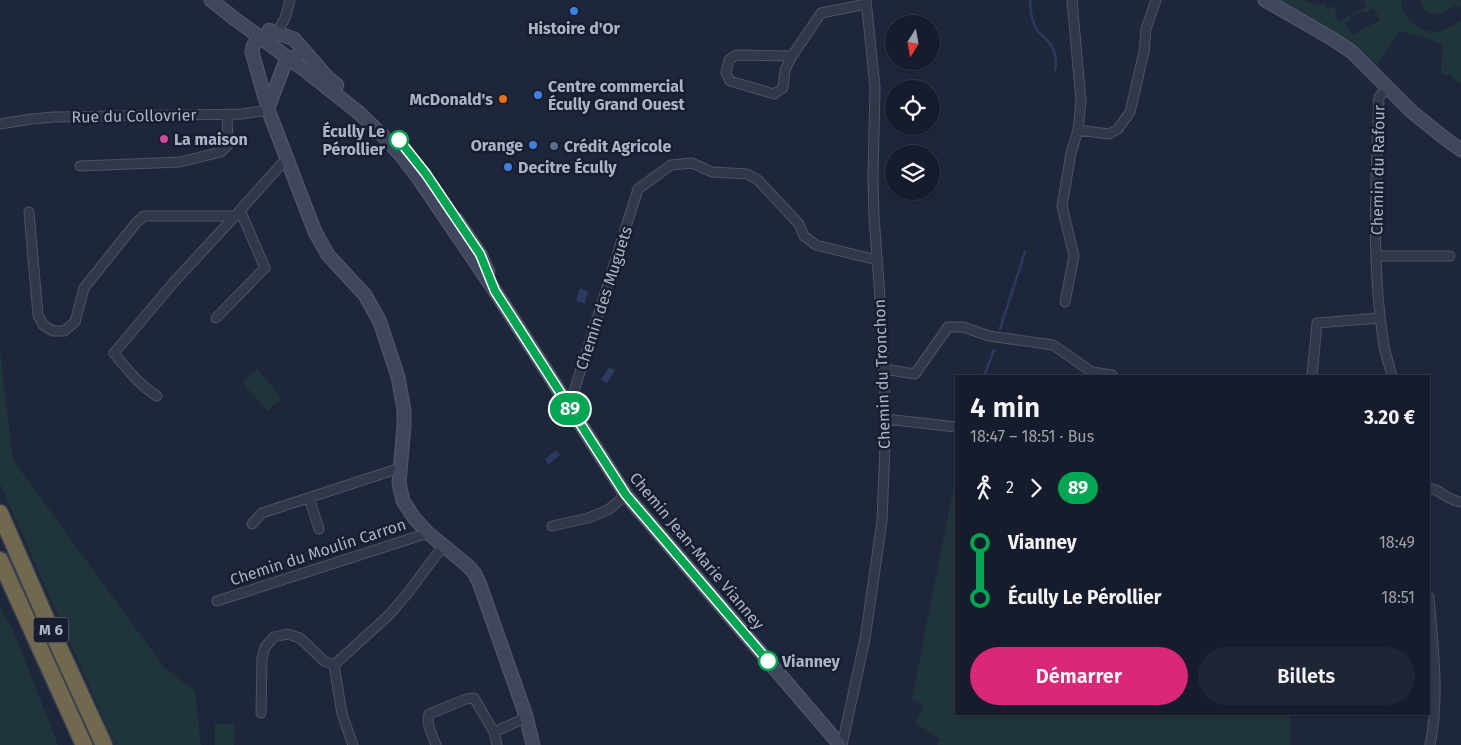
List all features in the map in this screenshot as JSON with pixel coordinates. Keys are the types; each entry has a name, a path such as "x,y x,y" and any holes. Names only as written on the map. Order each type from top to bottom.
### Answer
{"highway":[{"name":"M 6","path":"0,514 104,745"},
{"name":"M 6","path":"0,560 84,745"}],"street":[{"name":"Chemin Jean-Marie Vianney","path":"211,0 358,112 426,182"},
{"name":"Chemin Jean-Marie Vianney","path":"224,0 256,26 294,39 327,77 372,114 398,140 426,182 480,254 495,291 626,495 841,745"},
{"path":"260,37 266,38 277,32 285,18 290,0"},
{"path":"1065,302 1074,256 1062,206 1071,153 1078,130 1081,101 1072,0"},
{"path":"1078,130 1110,134 1118,129 1130,112 1144,52 1146,29 1156,0"},
{"path":"1265,0 1352,52 1412,112 1461,150"},
{"path":"792,56 736,55 729,60 726,73 730,81 774,94 784,88 785,70 792,56 821,14 866,2"},
{"name":"Chemin du Tronchon","path":"841,745 864,639 882,521 886,419 874,217 875,87 866,2"},
{"name":"Chemin du Moulin Carron","path":"260,37 253,46 252,52 268,108 315,232 328,255 365,295 380,322 398,377 403,402 404,426 399,483 403,501 415,520 468,566 477,579 526,716 533,745"},
{"path":"268,108 285,63 305,52"},
{"name":"Chemin du Rafour","path":"1387,88 1378,97 1376,256 1377,295 1383,341 1392,375"},
{"name":"Rue du Collovrier","path":"0,124 54,117 242,114 262,111 268,108"},
{"path":"80,166 180,162 221,152 228,145 227,114"},
{"path":"157,396 133,376 114,353 174,282 287,158"},
{"name":"Chemin des Muguets","path":"569,407 638,189 672,165 692,163 712,172 747,174 758,180 799,224 804,236 816,245 877,260"},
{"path":"29,212 38,315 43,325 53,331 64,331 75,322 84,288 136,223 144,216 238,213"},
{"path":"216,318 265,268 238,213"},
{"name":"Chemin du Rafour","path":"1376,256 1450,256"},
{"path":"1312,375 1317,323 1380,318"},
{"path":"884,369 914,374 948,327 962,327 989,336 1053,345 1092,374 1112,375"},
{"path":"886,419 955,427"},
{"path":"252,524 262,513 400,468"},
{"path":"1430,488 1437,490 1450,500 1461,502"},
{"path":"552,526 588,518 608,510 626,495"},
{"path":"309,498 319,529"},
{"name":"Chemin du Moulin Carron","path":"217,601 428,533"},
{"path":"334,665 389,615 443,546"},
{"path":"1430,609 1435,706 1430,745"},
{"path":"261,713 262,658 265,647 274,637 287,634 300,638 324,661 334,665"},
{"path":"334,665 342,714 353,745"},
{"path":"436,745 428,726 430,714 466,699 474,698 494,732 497,745"},
{"path":"494,732 526,716"}],"shaded area":[{"path":"1279,0 1304,0 1313,5 1324,3 1327,9 1333,6 1339,21 1366,7 1363,0 1401,0 1405,14 1415,25 1421,29 1436,32 1451,27 1461,20 1461,84 1448,74 1447,76 1441,73 1442,45 1432,40 1399,31 1376,67 1357,47","holes":["1374,8 1380,20 1352,35 1345,23 1351,20 1350,17"]},
{"path":"1419,0 1461,0 1461,7 1458,8 1456,4 1444,12 1434,14 1425,9"},
{"path":"0,350 13,460 164,667 195,691 201,745 115,745 0,484"},
{"path":"257,369 282,398 267,411 242,382"},
{"path":"955,479 955,715 1290,715 1291,745 937,745 940,739 915,723 923,706 912,699"},
{"path":"0,606 15,635 58,745 0,745"},
{"path":"215,724 235,724 234,745 215,745"}],"water":[{"path":"580,288 588,291 585,303 576,301"},
{"path":"609,367 615,370 607,383 601,380"},
{"path":"556,450 560,455 549,464 547,463 545,459"}],"waterway":[{"path":"1030,0 1031,14 1038,32 1053,48 1056,60 1055,70"},
{"path":"1000,329 1025,252"},
{"path":"984,375 994,350"}],"bus line":[{"name":"89","path":"399,140 426,174 480,254 495,291 626,495 768,661"}],"place":[{"name":"Histoire d'Or","path":"574,11"},
{"name":"Centre commercial Écully Grand Ouest","path":"538,95"},
{"name":"McDonald's","path":"503,99"},
{"name":"La maison","path":"164,139"},
{"name":"Écully Le Pérollier","path":"399,140"},
{"name":"Orange","path":"533,145"},
{"name":"Crédit Agricole","path":"554,146"},
{"name":"Decitre Écully","path":"508,167"},
{"name":"Vianney","path":"768,661"}]}
